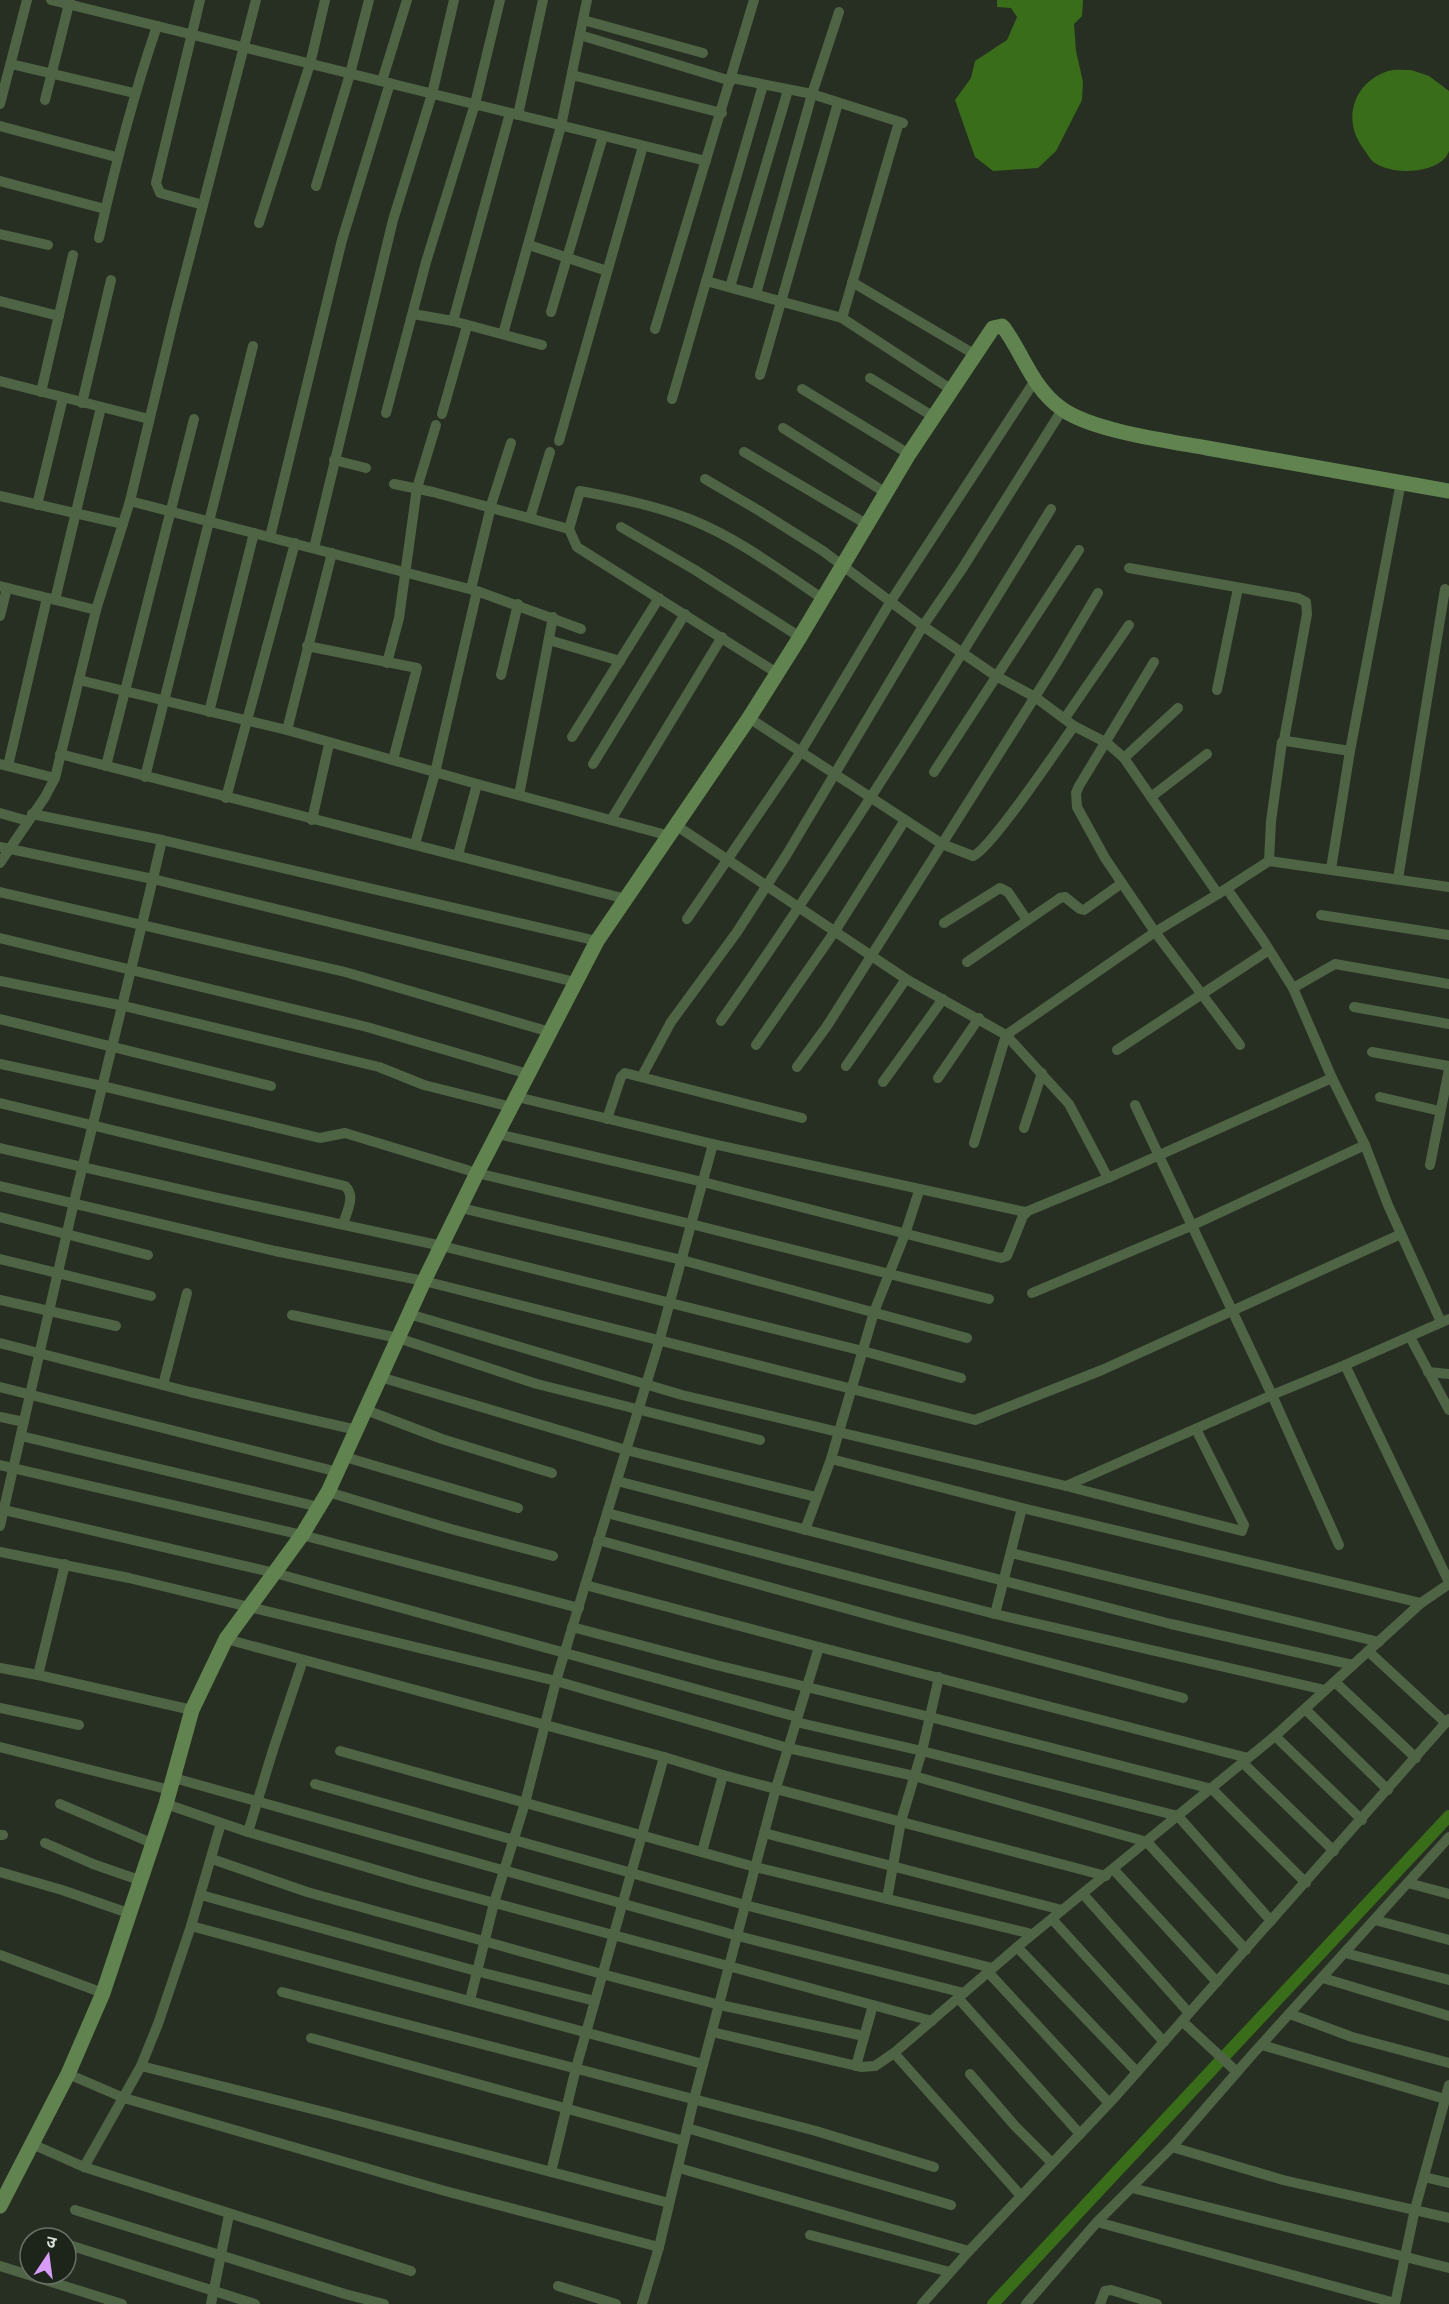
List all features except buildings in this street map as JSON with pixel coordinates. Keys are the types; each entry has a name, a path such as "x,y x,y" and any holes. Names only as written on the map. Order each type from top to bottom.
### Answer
{"street":[{"path":"0,104 27,0"},
{"path":"51,0 706,161"},
{"path":"200,0 156,183 160,193 203,206"},
{"path":"0,863 4,848 45,797 55,778 96,610 130,501 149,418 256,0"},
{"path":"259,223 310,64 325,0"},
{"path":"316,186 350,74 369,0"},
{"path":"270,537 342,240 407,0"},
{"path":"314,548 393,220 432,94 454,0"},
{"path":"386,413 426,262 475,104 500,0"},
{"path":"453,321 514,114 543,0"},
{"path":"503,334 561,126 587,0"},
{"path":"655,329 732,80 754,0"},
{"path":"45,100 69,3"},
{"path":"756,294 812,94 839,12"},
{"path":"583,20 702,53"},
{"path":"99,238 116,157 134,93 157,26"},
{"path":"580,35 732,80 812,94 901,123 842,318"},
{"path":"11,64 134,93"},
{"path":"572,75 722,113"},
{"path":"672,399 763,85"},
{"path":"730,287 788,90"},
{"path":"760,375 838,103"},
{"path":"0,126 116,157"},
{"path":"551,312 603,136"},
{"path":"559,441 643,146"},
{"path":"0,181 105,209"},
{"path":"0,234 48,245"},
{"path":"529,245 607,271"},
{"path":"41,392 74,255"},
{"path":"82,403 111,280"},
{"path":"706,281 842,318 952,390"},
{"path":"852,282 974,354"},
{"path":"0,301 59,316"},
{"path":"413,314 453,321 542,345"},
{"path":"442,414 466,326"},
{"path":"0,2206 68,2074 103,1994 170,1790 192,1710 226,1639 302,1535 328,1492 424,1281 597,941 749,718 909,454 993,328 1002,326 1008,333 1034,381 1062,410 1098,425 1151,438 1449,491"},
{"path":"145,777 253,346"},
{"path":"870,378 934,417"},
{"path":"0,381 149,418"},
{"path":"687,919 800,753 891,601 1034,381"},
{"path":"802,389 909,454"},
{"path":"37,505 63,398"},
{"path":"55,778 4,765 74,514 100,407"},
{"path":"642,1076 672,1022 737,932 767,885 923,626 962,569 1062,410"},
{"path":"106,766 169,510 194,419"},
{"path":"387,663 399,618 417,488 436,425"},
{"path":"783,428 886,493"},
{"path":"415,844 435,773 492,508 511,443"},
{"path":"530,518 550,452"},
{"path":"744,452 868,525"},
{"path":"334,460 366,468"},
{"path":"705,479 758,510 843,566 923,626 996,676 1035,697 1074,726 1107,743 1124,758 1151,797 1269,950 1293,988 1332,1078 1365,1145 1401,1234 1445,1321 1066,1486"},
{"path":"1331,869 1350,751 1401,482"},
{"path":"394,484 417,488 569,529"},
{"path":"777,673 577,547 569,529 580,491 676,514 713,530 823,599"},
{"path":"0,496 123,524"},
{"path":"130,501 474,590 518,604 581,629"},
{"path":"721,1022 800,908 963,653 1051,509"},
{"path":"621,526 800,637"},
{"path":"209,712 254,533"},
{"path":"226,798 295,543"},
{"path":"934,772 1079,550"},
{"path":"287,730 332,553"},
{"path":"1129,568 1303,599 1308,608 1284,741 1281,744 1278,759 1269,861"},
{"path":"0,616 4,587 96,610"},
{"path":"1217,690 1238,588"},
{"path":"1398,879 1444,589"},
{"path":"797,1067 827,1026 1098,593"},
{"path":"572,737 659,598"},
{"path":"501,675 518,604"},
{"path":"593,764 686,614"},
{"path":"519,795 553,617"},
{"path":"1065,718 1129,624"},
{"path":"610,820 722,637"},
{"path":"549,640 620,661"},
{"path":"307,646 417,668 393,760"},
{"path":"1154,662 1079,786 1075,800 1095,841 1122,883 1155,932 1240,1046"},
{"path":"79,680 287,730 329,744 610,820 674,831 728,859 906,979 1006,1035 1069,1104 1108,1178"},
{"path":"1124,758 1178,708"},
{"path":"749,718 869,798 942,844 968,856 979,853 1074,726"},
{"path":"1284,741 1350,751"},
{"path":"312,820 329,744"},
{"path":"60,754 626,899"},
{"path":"1151,797 1207,754"},
{"path":"458,855 477,784"},
{"path":"0,813 162,840 597,941"},
{"path":"756,1046 835,931 905,820"},
{"path":"0,1526 2,1509 14,1468 67,1233 102,1086 124,1006 162,840"},
{"path":"4,848 153,879 575,982"},
{"path":"974,1143 1006,1035 1155,932 1269,861 1449,887"},
{"path":"967,962 1062,897 1080,909 1087,909 1122,883"},
{"path":"944,923 1000,888 1008,892 1027,920"},
{"path":"0,892 345,972 550,1032"},
{"path":"1321,915 1449,936"},
{"path":"0,938 367,1027 528,1074"},
{"path":"1118,1050 1269,950"},
{"path":"1293,988 1335,964 1449,984"},
{"path":"846,1066 906,979"},
{"path":"0,981 124,1006 379,1067 424,1085 607,1119 919,1191 1025,1212 1108,1178 1332,1078"},
{"path":"883,1082 943,999"},
{"path":"1354,1007 1449,1024"},
{"path":"938,1078 978,1018"},
{"path":"0,1019 271,1086"},
{"path":"1372,1052 1449,1068 1430,1165"},
{"path":"0,1064 320,1138 342,1133 477,1173 889,1272 989,1299"},
{"path":"1024,1128 1042,1073"},
{"path":"607,1119 623,1074 642,1076 802,1118"},
{"path":"1380,1096 1440,1111"},
{"path":"0,1103 345,1186 351,1194 351,1199 343,1224"},
{"path":"1135,1105 1272,1395 1339,1545"},
{"path":"498,1134 703,1182 1001,1258 1006,1256 1025,1212"},
{"path":"470,2000 494,1903 525,1803 556,1681 639,1411 713,1144"},
{"path":"1032,1293 1191,1226 1365,1145"},
{"path":"0,1148 214,1197 442,1245 863,1351 961,1378"},
{"path":"0,1186 275,1251 424,1281 975,1420 1102,1370 1401,1234"},
{"path":"806,1530 831,1459 874,1312 905,1234 919,1191"},
{"path":"461,1208 682,1260 967,1338"},
{"path":"0,1218 148,1255"},
{"path":"0,1259 151,1296"},
{"path":"163,1385 187,1293"},
{"path":"0,1300 116,1326"},
{"path":"409,1314 646,1385 1066,1486 1242,1531 1244,1525 1197,1429"},
{"path":"292,1316 398,1338 537,1384 760,1440"},
{"path":"1410,1338 1449,1410"},
{"path":"0,1342 163,1385 357,1430"},
{"path":"712,2032 856,2066 869,2068 875,2066 894,2053 1017,1947 1275,1736 1420,1603 1449,1583 1345,1365"},
{"path":"1428,1372 1449,1374"},
{"path":"380,1377 626,1450 816,1497"},
{"path":"0,1387 338,1472"},
{"path":"366,1410 442,1438 552,1473"},
{"path":"0,1417 24,1422"},
{"path":"21,1436 319,1507"},
{"path":"345,1456 519,1508"},
{"path":"831,1459 1022,1508 1420,1603"},
{"path":"0,1465 302,1535 579,1608"},
{"path":"617,1481 1005,1579 1171,1624 1353,1665"},
{"path":"328,1492 451,1529 553,1556"},
{"path":"995,1614 1022,1508"},
{"path":"2,1509 275,1573 797,1719 1178,1816 1271,1921"},
{"path":"607,1513 995,1614 1325,1690"},
{"path":"598,1540 1183,1698"},
{"path":"0,1552 65,1564 556,1681 788,1748 914,1776 1147,1842 1246,1950"},
{"path":"1011,1552 1379,1642"},
{"path":"38,1675 65,1564"},
{"path":"585,1585 1246,1760 1334,1851"},
{"path":"572,1627 1212,1789 1306,1882"},
{"path":"226,1639 723,1775 1110,1873 1217,1982"},
{"path":"642,2304 659,2247 694,2098 776,1788 819,1647"},
{"path":"922,2304 1137,2072 1362,1820 1447,1721 1368,1651"},
{"path":"248,1832 303,1660"},
{"path":"0,1668 192,1710"},
{"path":"887,1899 901,1821 939,1677"},
{"path":"1335,1682 1416,1758"},
{"path":"0,1708 79,1725"},
{"path":"1305,1709 1388,1790"},
{"path":"1275,1736 1362,1820"},
{"path":"0,1747 170,1790 257,1802 961,1996 1080,2134"},
{"path":"340,1751 755,1867 1032,1935"},
{"path":"551,2172 565,2109 612,1934 664,1757"},
{"path":"702,1852 723,1775"},
{"path":"315,1784 629,1874 990,1970 1109,2103"},
{"path":"170,1790 221,1823 248,1832 494,1903 932,2021"},
{"path":"60,1804 153,1844"},
{"path":"84,2167 141,2066 158,2024 201,1895 221,1823"},
{"path":"764,1833 1041,1903 1062,1911"},
{"path":"1026,2304 1097,2222 1172,2147 1449,1837"},
{"path":"45,1843 93,1864 141,1881"},
{"path":"212,1859 307,1892 602,1974 720,2005 864,2036"},
{"path":"0,1872 131,1914"},
{"path":"1408,1883 1449,1894"},
{"path":"1083,1894 1185,2017 1194,2032 1237,2072"},
{"path":"201,1895 476,1971 595,2001"},
{"path":"1052,1918 1164,2042"},
{"path":"1375,1920 1449,1940"},
{"path":"191,1926 703,2064"},
{"path":"1017,1947 1137,2072"},
{"path":"1345,1953 1449,1980"},
{"path":"0,1955 103,1994"},
{"path":"1323,1978 1449,2016"},
{"path":"282,1992 694,2098 816,2131 934,2167"},
{"path":"856,2066 873,2005"},
{"path":"1290,2014 1352,2037 1449,2063"},
{"path":"311,2038 684,2141"},
{"path":"1262,2045 1445,2099"},
{"path":"894,2053 1021,2196"},
{"path":"141,2066 669,2203"},
{"path":"68,2074 124,2098 445,2191 659,2247"},
{"path":"970,2074 1015,2126 1052,2163"},
{"path":"1097,2222 1395,2304 1415,2209 1449,2086"},
{"path":"687,2128 951,2205"},
{"path":"32,2144 84,2167 411,2271"},
{"path":"1172,2147 1283,2180 1449,2218"},
{"path":"679,2168 969,2251"},
{"path":"1424,2177 1449,2183"},
{"path":"1132,2188 1449,2268"},
{"path":"75,2210 384,2304"},
{"path":"211,2304 229,2215"},
{"path":"810,2235 950,2272"},
{"path":"78,2248 255,2304"},
{"path":"0,2266 122,2304"},
{"path":"558,2286 616,2304"},
{"path":"1100,2304 1105,2291 1111,2290 1157,2304"}],"shaded area":[{"path":"997,0 1083,0 1082,16 1074,24 1076,51 1083,82 1082,100 1056,151 1038,168 993,171 975,157 955,100 971,78 975,61 1007,40 1017,17 1011,8 997,7"},
{"path":"1391,70 1411,70 1429,76 1449,91 1449,151 1441,162 1419,170 1385,168 1373,162 1357,137 1352,114 1354,103 1366,84 1376,77"}],"waterway":[{"path":"993,2304 1449,1816"}]}
